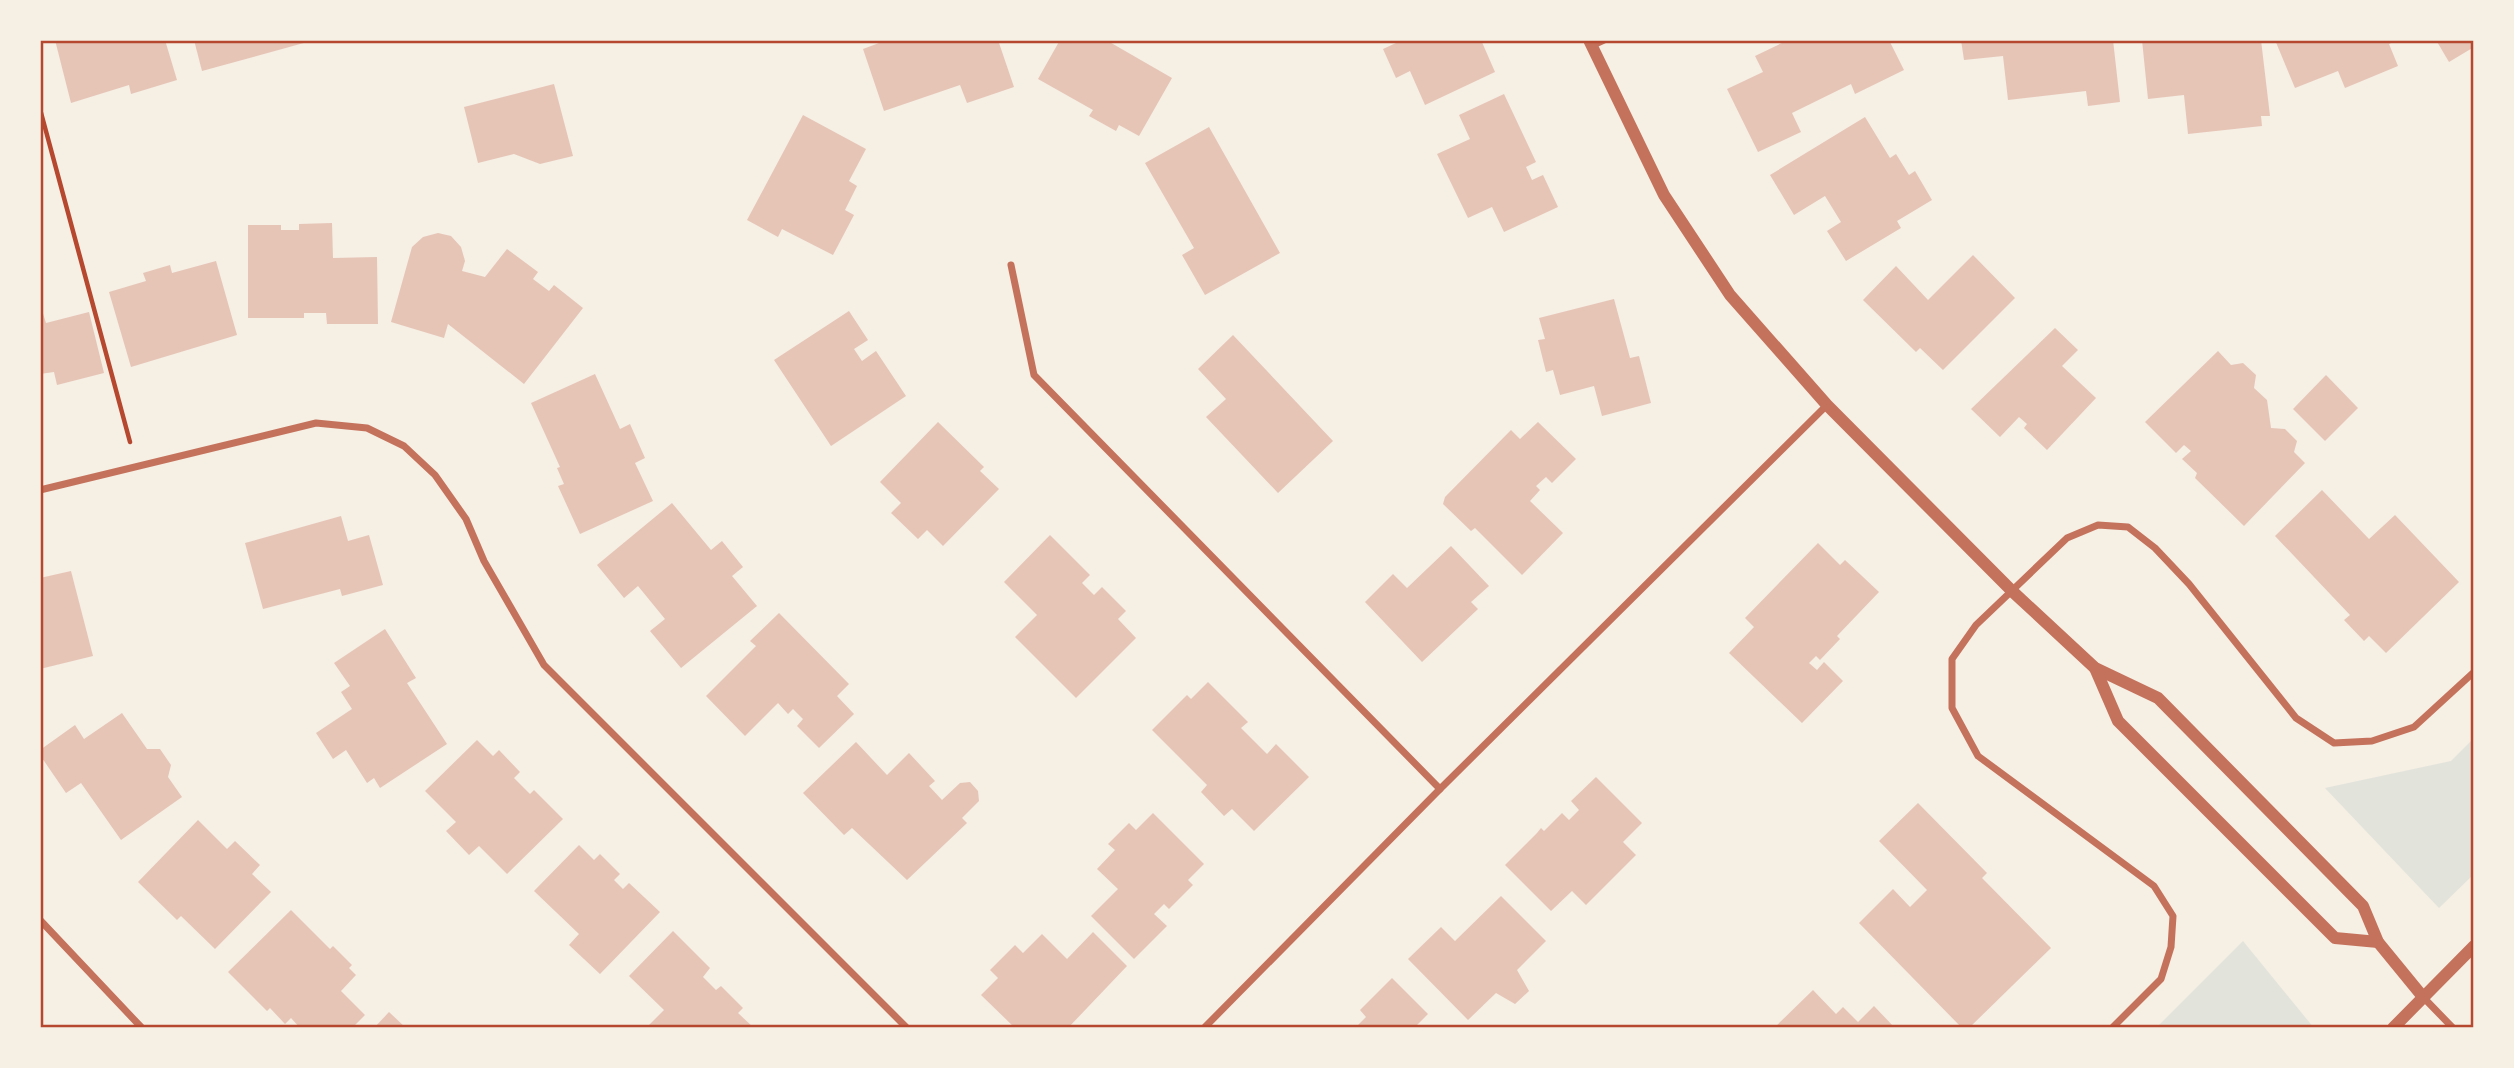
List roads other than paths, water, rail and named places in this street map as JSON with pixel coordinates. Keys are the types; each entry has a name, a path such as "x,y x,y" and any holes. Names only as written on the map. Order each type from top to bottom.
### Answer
{"street":[{"path":"1604,40 1590,43 1664,195 1730,295 1827,405 2012,591 2095,668 2158,698 2363,906 2378,942 2423,997 2453,1028"},
{"path":"1011,265 1034,375 1440,789"},
{"path":"1205,1028 1440,789 1827,405"},
{"path":"40,490 316,423 367,428 404,446 435,475 466,519 484,561 544,665 907,1028"},
{"path":"2112,1028 2161,979 2171,947 2173,916 2154,886 1978,756 1952,708 1952,659 1976,625 2067,538 2098,525 2128,527 2155,548 2189,584 2297,718 2334,743 2372,741 2414,727 2474,672"},
{"path":"2095,668 2118,721 2335,938 2378,942"},
{"path":"40,920 142,1028"},
{"path":"2393,1028 2474,947"}]}
